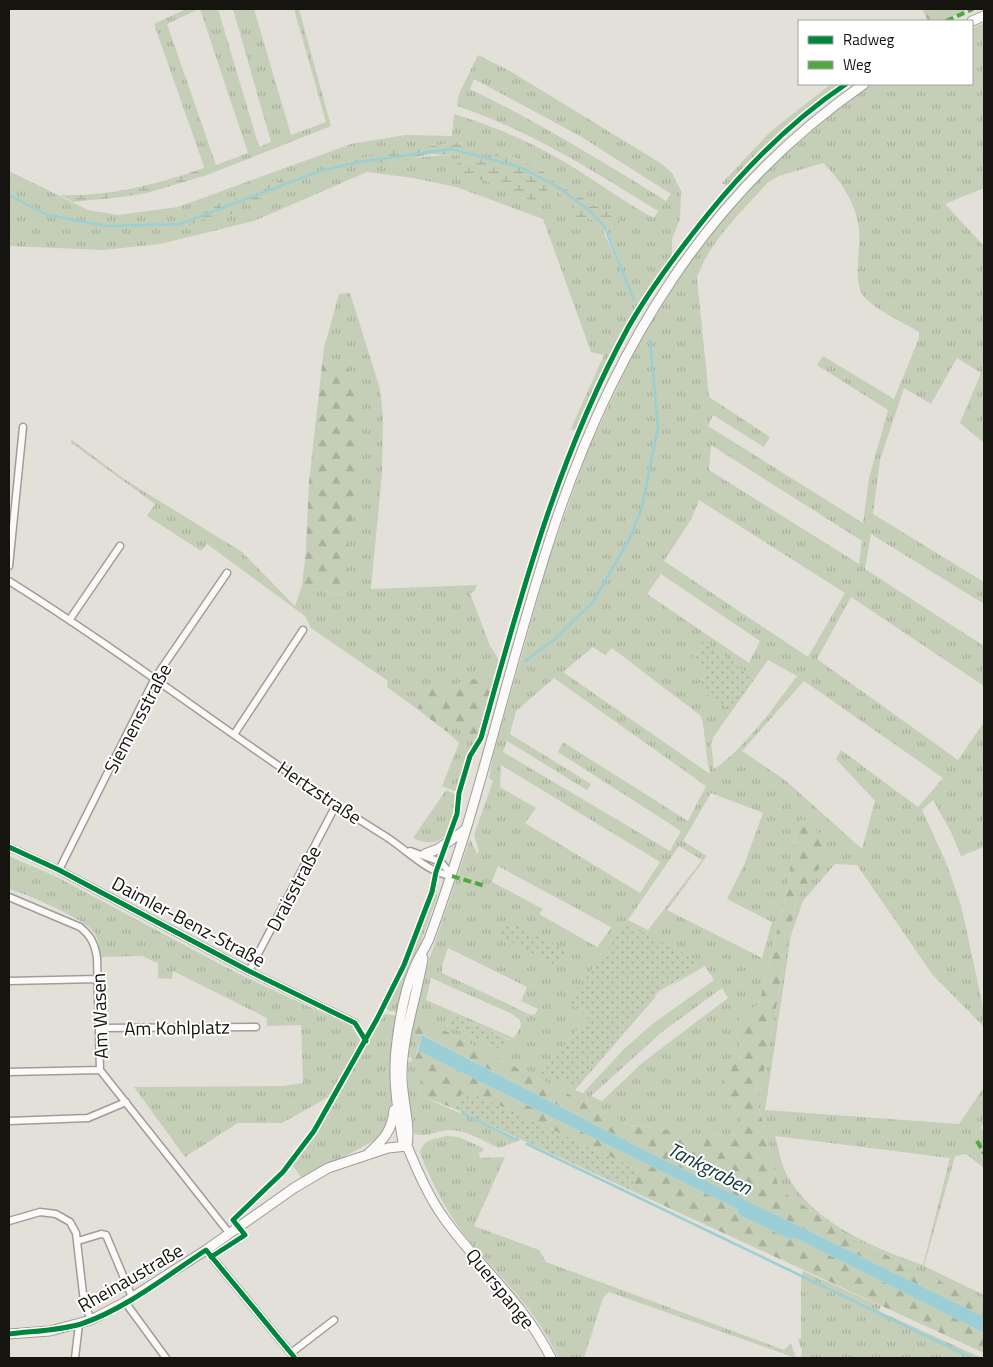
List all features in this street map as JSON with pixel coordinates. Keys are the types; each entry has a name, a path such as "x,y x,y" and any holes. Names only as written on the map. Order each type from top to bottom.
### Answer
{"main road":[{"path":"367,1155 386,1137 393,1126 396,1044 401,1015 413,971 424,950 452,876 554,526 588,436 634,338 680,267 709,228 739,194 791,142 863,85"},
{"path":"424,854 438,849 465,830"},
{"path":"407,1146 409,1133 403,1098 402,1074 404,1046 424,950"},
{"name":"Querspange","path":"395,1100 403,1142 407,1146 423,1182 446,1221 521,1308 540,1335 551,1358"},
{"name":"Rheinaustraße","path":"9,1334 50,1331 91,1320 129,1300 230,1234 294,1188 328,1168 367,1155 407,1146"}],"street":[{"path":"9,566 23,427"},
{"path":"70,619 120,546"},
{"name":"Siemensstraße","path":"59,870 154,678 226,573"},
{"name":"Hertzstraße","path":"9,581 70,619 336,805 407,850 436,872 452,876"},
{"path":"234,734 303,630"},
{"name":"Draisstraße","path":"249,971 336,805"},
{"name":"Daimler-Benz-Straße","path":"9,847 59,870 249,971 355,1023"},
{"name":"Hertzstraße","path":"407,850 424,854 441,862 452,876"},
{"name":"Am Wasen","path":"9,897 80,927 88,934 95,946 98,979 100,1070 230,1234"},
{"path":"9,981 98,979"},
{"name":"Am Kohlplatz","path":"98,1028 256,1026"},
{"path":"9,1072 100,1070"},
{"path":"9,1121 88,1118 126,1102"},
{"path":"9,1221 40,1212 56,1214 70,1222 76,1232 78,1241 84,1302 91,1320"},
{"path":"78,1241 101,1234 106,1235 129,1300 166,1358"},
{"path":"206,1250 293,1356 334,1320"},
{"path":"75,1358 79,1324"}],"green space":[{"path":"186,9 199,9 167,24 216,165 248,153 200,9 218,9 259,147 271,142 233,9 254,9 291,135 326,122 294,9 299,9 331,126 207,175 154,24"},
{"path":"922,9 968,9 944,20 928,20"},
{"path":"984,23 984,188 945,204 984,246 984,443 960,423 981,373 957,358 931,404 904,388 880,460 873,514 984,582 984,604 871,534 865,569 984,646 984,686 851,597 817,659 958,760 984,722 984,847 961,856 951,832 933,800 922,810 945,860 961,905 984,1011 984,1027 932,974 857,865 835,864 803,901 791,935 765,1110 959,1124 984,1087 984,1121 981,1128 984,1132 984,1168 966,1154 955,1156 924,1266 984,1295 984,1303 850,1237 779,1189 758,1103 797,897 823,862 796,824 788,886 759,1004 739,1017 737,1039 742,1051 739,1061 726,1066 724,1089 741,1115 741,1134 712,1136 629,1125 414,1015 424,975 470,839 477,854 479,851 474,835 493,781 489,778 493,756 548,562 588,450 638,343 693,257 726,215 766,171 853,96 871,85 973,85 973,28","holes":["823,163 847,193 858,220 858,280 862,294 880,310 919,332 919,338 894,399 823,356 817,365 888,410 869,478 863,523 708,426 713,415 764,447 770,437 709,397 697,278 702,264 718,239 768,182 779,176","711,445 862,541 859,564 709,470","699,500 845,593 808,657 664,561 692,518","661,574 760,641 749,663 647,594","593,647 605,655 612,648 701,716 710,774 563,672","768,660 797,676 748,739 714,769 711,744 714,736","708,671 731,710 697,687","554,678 706,786 688,821 563,742 558,752 681,831 670,851 503,752 507,741 587,790 591,784 510,734 516,711","804,681 943,778 918,807 841,750 836,759 875,801 862,849 785,780 742,751","501,765 660,862 640,893 525,823 536,808 500,787","711,793 763,813 744,865 727,899 772,922 762,958 667,910 707,856 683,841","679,846 702,860 648,930 628,920","498,866 612,927 597,947 539,914 543,909 492,882","448,948 527,987 521,1001 538,1009 535,1014 531,1015 442,973 442,966","705,966 714,980 651,1025 624,1049 583,1093 575,1090 658,994 541,1073 589,1016 567,1002 691,972 665,989","431,978 512,1014 520,1020 521,1026 514,1038 426,1000","722,988 728,998 642,1063 602,1101 591,1096 662,1032","453,1015 511,1041 500,1049 447,1025","775,1136 950,1158 923,1265 866,1242 830,1221 814,1208 800,1194 788,1177"]},
{"path":"478,55 510,71 662,164 672,173 681,191 680,219 672,239 672,255 625,331 594,390 577,431 571,429 604,355 591,352 543,219 456,187 413,178 367,172 254,221 160,244 103,250 9,246 9,171 88,210 118,215 178,207 351,144 405,135 452,136 454,114 532,144 654,218 658,211 560,152 510,127 457,106 459,94","holes":["474,79 580,136 671,194 666,201 570,142 470,89","463,142 460,155 359,163 400,147 423,147","495,149 541,169 556,183 621,221 607,229 632,293 603,231 594,220 576,217 573,204 556,191 548,189 540,203 522,198 487,181 454,177 461,156 464,163 479,159 494,160","283,177 285,190 238,207 231,215 213,215 187,226 185,212 232,200"]},
{"path":"830,85 842,85 776,138 728,187 722,183 770,132"},
{"path":"463,142 461,155 464,163 479,159 494,160 495,149 541,169 556,183 622,221 603,231 594,220 576,217 571,213 573,204 556,191 548,189 540,203 522,198 487,181 454,177 460,155 432,154 390,163 359,163 345,168 338,165 400,147 423,147"},
{"path":"204,168 207,175 147,193 73,202 60,195 115,192 169,179"},
{"path":"283,177 285,190 238,207 231,215 213,216 187,226 184,212 232,200"},
{"path":"350,293 380,389 383,418 382,472 371,589 477,585 474,592 470,593 490,646 499,660 495,677 487,675 447,687 431,684 417,709 387,687 388,681 311,628 305,616 207,544 201,551 147,516 155,504 70,442 72,440 124,479 242,552 295,606 302,586 344,595 349,539 345,355 322,365 324,348 339,294"},
{"path":"345,355 360,408 359,483 349,539 345,595 302,586 306,550 309,482 322,365"},
{"path":"704,640 754,678 731,711 697,687 708,671 692,659"},
{"path":"487,675 495,677 477,741 452,724 447,732 417,709 431,684 447,687"},
{"path":"452,724 477,741 462,794 442,786 459,743 447,732"},
{"path":"446,790 461,797 452,825 447,833 441,839 434,842 425,842 413,838"},
{"path":"803,819 826,838 823,863 797,897 758,1103 779,1189 850,1237 984,1303 984,1317 644,1150 423,1035 412,1033 414,1015 629,1125 712,1136 741,1134 741,1115 724,1089 726,1065 740,1060 742,1051 737,1039 739,1017 759,1004 788,886 796,823"},
{"path":"9,856 57,877 235,972 352,1027 362,1043 332,1095 282,1123 238,1123 185,1157 134,1087 283,1086 303,1083 301,1025 267,1026 267,1018 173,971 172,979 158,978 158,963 142,956 100,957 97,937 87,926 54,907 9,889"},
{"path":"436,881 437,897 409,974 399,1012 389,1011 386,1008 411,954"},
{"path":"506,921 567,950 557,967 497,934"},
{"path":"626,924 697,960 691,972 658,992 575,1087 541,1073 589,1016 567,1002"},
{"path":"382,1015 399,1016 390,1117 381,1137 302,1179 292,1164 326,1116"},
{"path":"453,1015 512,1041 500,1049 447,1025"},
{"path":"412,1033 422,1035 414,1061 422,1066 419,1095 521,1140 499,1148 456,1130 445,1130 427,1135 414,1133 408,1093 408,1062 412,1061 411,1057 408,1057"},
{"path":"418,1051 737,1209 739,1215 789,1239 795,1238 984,1333 984,1353 630,1190 639,1170 464,1089 455,1109 419,1095 422,1067 414,1061"},
{"path":"464,1089 639,1170 630,1190 455,1109"},
{"path":"447,1136 459,1137 483,1148 484,1151 479,1153 480,1158 505,1157 474,1226 539,1250 546,1262 784,1350 791,1343 796,1358 609,1292 603,1298 584,1358 558,1358 550,1341 530,1311 471,1243 448,1211 430,1177 420,1153 421,1148 426,1142"},
{"path":"803,1271 881,1306 879,1311 982,1358 801,1358 802,1350 798,1340 801,1338 801,1277"}],"water":[{"path":"422,1035 644,1150 984,1317 984,1333 795,1238 789,1239 739,1215 737,1209 418,1051"}],"waterway":[{"path":"9,195 47,215 107,226 180,224 320,171 359,162 451,149 520,167 558,187 590,211 604,226 634,300"},
{"path":"525,661 554,640 593,602 630,538 642,507 658,427 650,341"},
{"path":"462,1113 517,1140"},
{"path":"527,1144 972,1358"}],"marked path":[{"path":"948,20 973,9"},
{"path":"452,876 485,886"},
{"path":"977,1141 984,1153"}],"cycle path":[{"path":"211,1257 245,1235 233,1220 283,1172 314,1131 377,1019 404,965 432,892 436,872 457,814 459,793 470,756 481,738 526,580 561,476 581,425 629,326 677,254 709,213 756,160 808,112 845,85"},
{"path":"9,847 59,870 249,971 355,1023 366,1041"},
{"path":"9,1334 63,1328 97,1318 129,1301 206,1250 295,1358"}],"water label":[{"name":"Tankgraben","path":"710,1168"}]}
